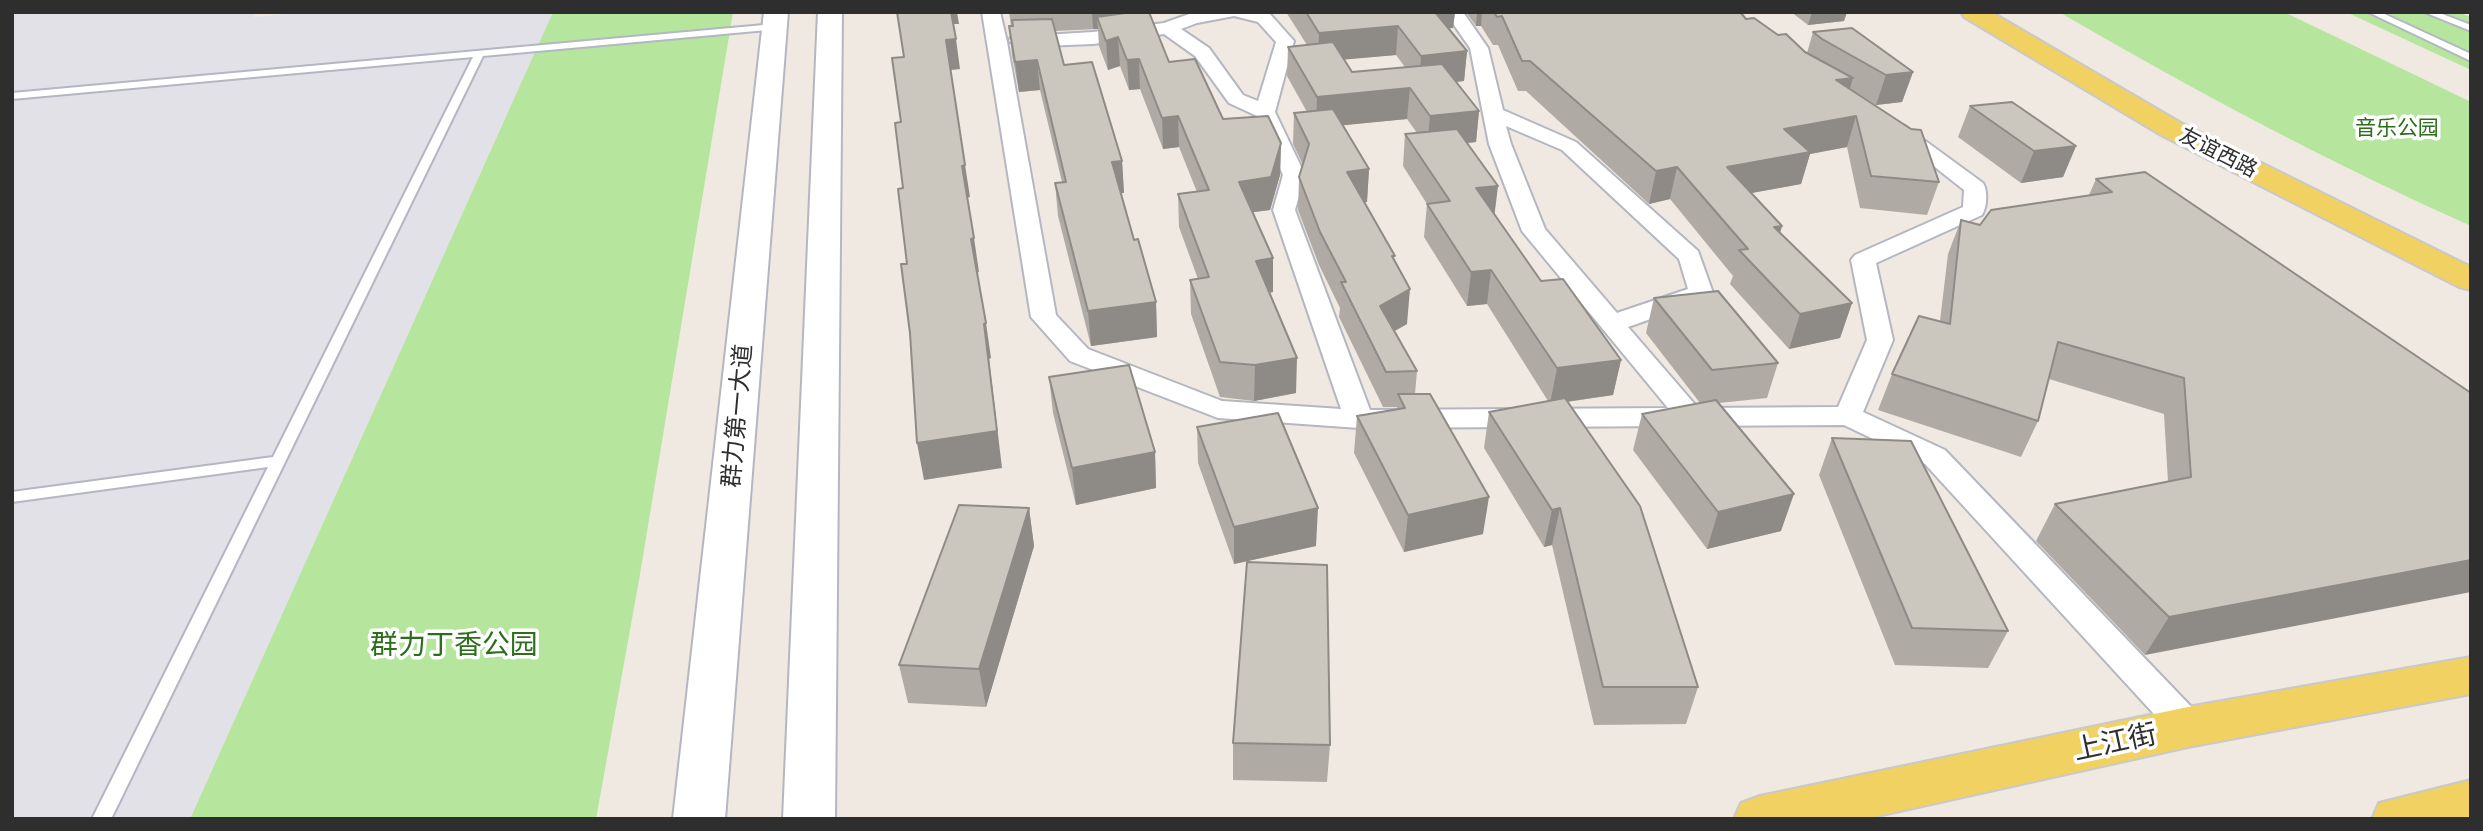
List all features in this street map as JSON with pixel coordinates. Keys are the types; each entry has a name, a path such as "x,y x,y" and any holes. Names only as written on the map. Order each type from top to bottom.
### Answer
{"main road":[{"path":"809,819 830,12"},
{"name":"友谊西路","path":"1973,12 2171,130 2471,279"},
{"name":"友谊西路","path":"2010,12 2204,124 2471,251"},
{"name":"群力第一大道","path":"699,819 776,19"},
{"name":"上江街","path":"1760,819 2188,727 2471,675"},
{"path":"2398,819 2471,802"}],"street":[{"path":"991,12 1044,317 1079,355 1218,408 1359,419 1848,416 1935,457 2188,727"},
{"path":"998,42 1093,38 1168,28 1193,18 1230,12"},
{"path":"1237,12 1262,15 1285,41 1265,112 1294,175 1284,210 1359,419"},
{"path":"1454,12 1479,48 1500,144 1534,231 1690,417"},
{"path":"1168,28 1202,52 1236,99 1265,112"},
{"path":"1493,113 1569,146 1690,256 1701,293 1611,324"},
{"path":"1848,416 1880,340 1863,260 1974,210 1975,188 1880,118"}],"lane":[{"path":"2372,12 2471,58"},
{"path":"2428,12 2471,28"},
{"path":"12,96 480,53 776,19"},
{"path":"101,819 480,53"},
{"path":"12,497 278,461"}],"shaded area":[{"path":"12,12 256,12 254,17 308,12 553,12 190,819 12,819"}],"green space":[{"name":"群力丁香公园","path":"553,12 733,12 639,580 596,819 190,819"},
{"name":"音乐公园","path":"2059,12 2284,12 2471,102 2471,226 2262,125"},
{"path":"2346,12 2457,12 2471,17 2471,70"}],"building":[{"path":"897,12 951,12 956,39 946,40 965,165 962,166 974,238 971,239 986,323 997,431 917,443 910,333 901,264 907,264 898,189 903,188 895,123 901,122 892,58 904,57"},
{"path":"1149,12 1169,62 1195,59 1223,119 1268,116 1281,143 1271,177 1239,182 1273,258 1256,261 1297,358 1255,365 1220,362 1190,280 1209,277 1178,194 1209,190 1178,116 1162,118 1139,59 1127,60 1118,37 1106,41 1097,17"},
{"path":"1306,12 1435,12 1467,51 1421,56 1398,26 1319,33"},
{"path":"1494,12 1740,12 1746,19 1754,18 1778,35 1786,34 1805,52 1853,78 1836,80 1911,129 1921,130 1939,182 1871,176 1856,116 1784,129 1810,152 1727,167 1782,226 1774,227 1852,303 1800,314 1739,250 1748,249 1677,167 1656,171 1530,61 1522,61 1502,16 1497,17"},
{"path":"1052,19 1064,65 1092,62 1122,161 1112,162 1134,240 1138,239 1156,302 1088,311 1055,183 1066,182 1037,60 1015,62 1009,26 1013,26 1012,20"},
{"path":"1852,28 1913,72 1886,75 1813,32"},
{"path":"1333,42 1352,72 1442,64 1479,111 1430,116 1410,88 1317,97 1288,47"},
{"path":"2012,102 2076,146 2034,151 1970,106"},
{"path":"1333,109 1369,169 1347,172 1395,256 1392,256 1410,289 1380,306 1417,371 1386,372 1341,282 1346,282 1320,232 1299,177 1309,144 1294,113"},
{"path":"1457,129 1498,186 1476,188 1541,281 1563,279 1621,360 1557,368 1491,270 1471,272 1427,204 1450,201 1405,134"},
{"path":"2145,172 2471,393 2471,560 2169,617 2055,504 2191,477 2184,378 2058,342 2038,421 1892,374 1919,316 1950,324 1961,220 1980,225 1991,210 2112,192 2096,179"},
{"path":"1718,291 1778,363 1712,370 1654,298"},
{"path":"1129,365 1155,452 1072,468 1049,377"},
{"path":"1398,394 1430,394 1489,497 1408,515 1357,416 1405,408"},
{"path":"1565,398 1640,506 1698,687 1603,687 1560,508 1552,510 1489,412"},
{"path":"1716,400 1794,494 1718,512 1642,414"},
{"path":"1278,413 1318,508 1234,527 1197,427"},
{"path":"1832,438 1911,441 2008,631 1912,628"},
{"path":"959,505 1029,508 979,669 899,665"},
{"path":"1247,562 1327,565 1330,745 1233,743"}]}
